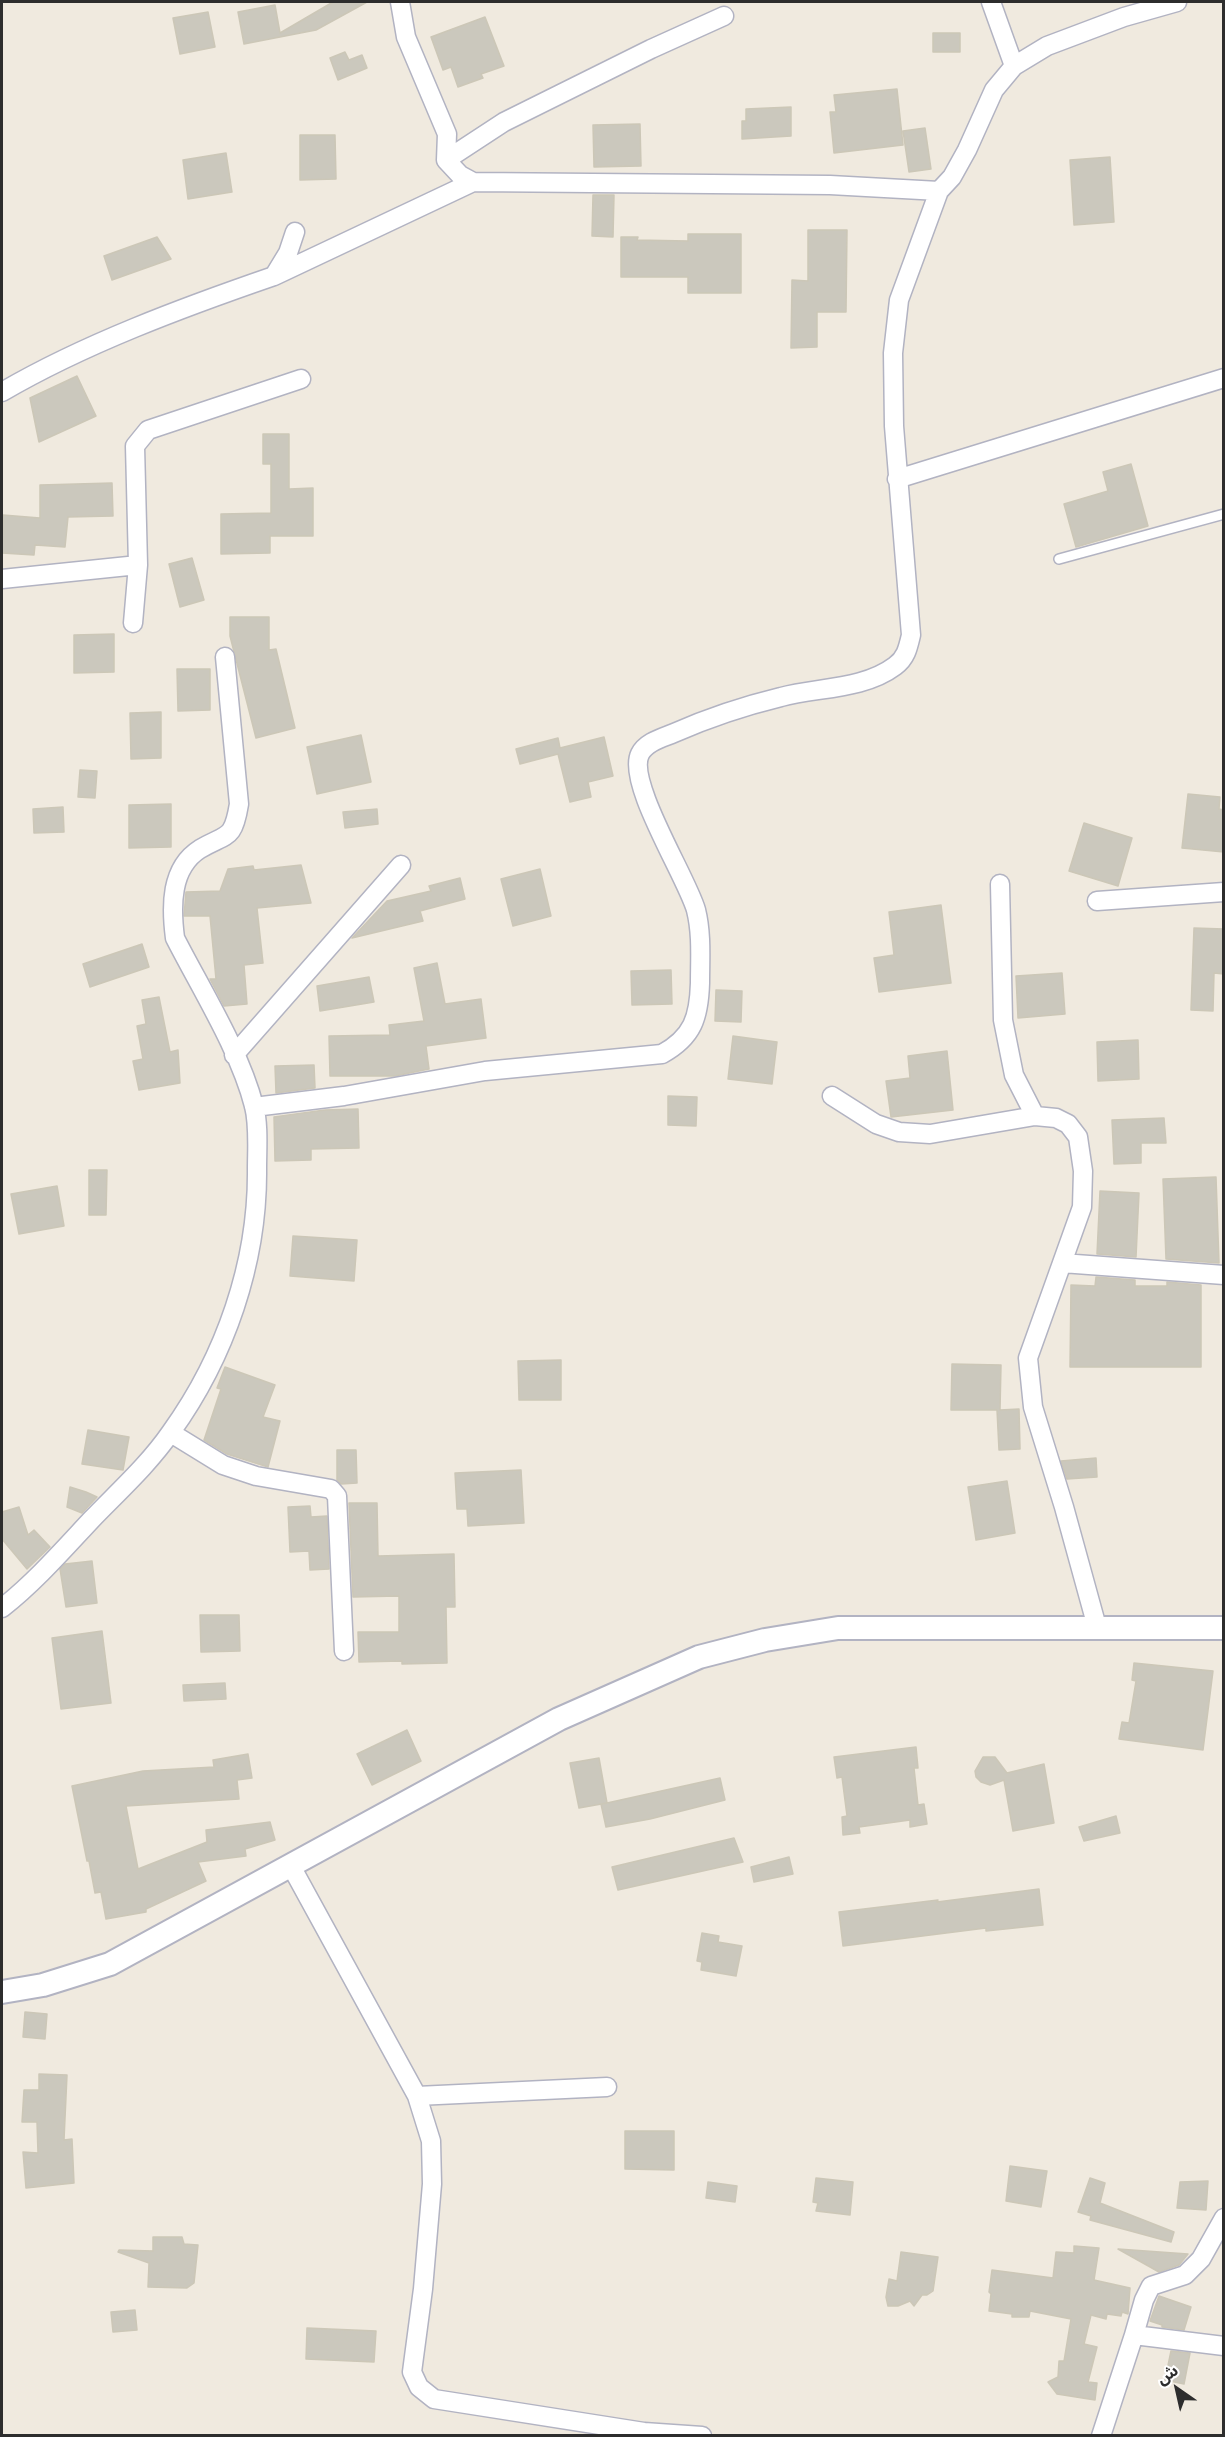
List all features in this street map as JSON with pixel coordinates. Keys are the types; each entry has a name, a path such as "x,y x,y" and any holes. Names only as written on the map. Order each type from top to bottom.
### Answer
{"street":[{"path":"400,2 406,37 447,134 446,160 460,175 473,182"},
{"path":"991,2 1014,66"},
{"path":"254,1107 344,1096 485,1071 662,1054 680,1044 692,1026 699,1002 700,948 696,911 645,794 637,766 640,753 650,744 706,719 783,696 869,679 895,666 907,653 911,635 897,479 893,353 899,300 939,192 952,177 967,150 994,90 1014,66 1047,46 1124,17 1177,2"},
{"path":"446,160 504,122 651,49 724,16"},
{"path":"2,392 27,377 105,341 274,276 473,182 830,184 939,192"},
{"path":"274,276 288,253 295,231"},
{"path":"897,479 1224,378"},
{"path":"133,623 138,565 135,446 139,439 148,430 301,379"},
{"path":"2,579 138,565"},
{"path":"2,1608 41,1573 142,1467 171,1433 207,1375 230,1323 249,1260 258,1192 254,1107 234,1055 175,938 173,920 174,888 185,863 199,850 228,836 236,823 239,804 225,657"},
{"path":"234,1055 401,865"},
{"path":"1000,884 1003,1020 1014,1075 1035,1116"},
{"path":"1097,901 1224,892"},
{"path":"832,1096 876,1124 899,1132 930,1134 1035,1116 1056,1118 1068,1124 1078,1137 1083,1171 1082,1208 1028,1358 1033,1407 1097,1627"},
{"path":"1062,1263 1224,1275"},
{"path":"171,1433 224,1465 256,1476 334,1491 337,1496 344,1651"},
{"path":"2,1992 43,1985 110,1964 559,1719 699,1657 765,1640 838,1628 1224,1628"},
{"path":"291,1866 417,2096 431,2141 432,2184 423,2289 412,2373 419,2387 434,2399 643,2434 702,2436"},
{"path":"417,2096 607,2087"},
{"path":"1101,2436 1144,2300 1151,2286 1185,2275 1201,2259 1224,2218"},
{"path":"1134,2335 1224,2346"}],"lane":[{"path":"1059,559 1224,514"}],"building":[{"path":"333,2 367,2 316,30 244,44 238,12 275,5 280,33"},
{"path":"208,12 215,47 180,54 173,18"},
{"path":"485,17 504,66 481,74 483,78 458,87 451,67 443,70 431,37"},
{"path":"933,33 960,33 960,52 933,52"},
{"path":"345,52 349,60 362,55 367,68 338,80 330,58"},
{"path":"897,89 903,145 834,153 830,112 836,112 834,95"},
{"path":"791,107 791,136 742,139 742,121 746,121 746,109"},
{"path":"640,124 641,166 594,167 593,125"},
{"path":"925,128 931,169 909,172 903,131"},
{"path":"300,135 335,135 336,179 300,180"},
{"path":"226,153 232,192 188,199 183,160"},
{"path":"1110,157 1114,222 1074,225 1070,160"},
{"path":"593,195 614,195 613,237 592,236"},
{"path":"808,230 847,230 846,312 817,312 817,347 791,348 792,280 808,281"},
{"path":"688,234 741,234 741,293 688,293 688,277 621,277 621,237 638,237 637,240 688,241"},
{"path":"157,237 171,259 112,280 104,256"},
{"path":"77,376 96,416 39,442 30,398"},
{"path":"263,434 289,434 289,489 313,488 313,536 270,536 270,553 221,554 221,514 271,513 271,464 263,464"},
{"path":"1131,464 1148,526 1076,547 1064,504 1108,491 1103,472"},
{"path":"112,483 113,516 68,517 65,547 35,545 34,555 2,553 3,515 40,518 40,485"},
{"path":"192,558 204,600 180,607 169,564"},
{"path":"230,617 269,617 269,650 276,649 295,728 256,738 230,636"},
{"path":"114,634 114,672 74,673 74,635"},
{"path":"177,669 210,669 210,710 178,711"},
{"path":"161,712 161,758 131,759 130,713"},
{"path":"361,735 371,782 317,794 307,747"},
{"path":"604,737 613,776 588,782 591,797 570,802 558,754 520,764 516,749 558,738 560,748"},
{"path":"80,770 97,771 95,798 78,797"},
{"path":"1188,794 1220,797 1219,809 1224,810 1224,852 1182,848"},
{"path":"171,804 171,847 129,848 129,805"},
{"path":"63,807 64,832 34,833 33,809"},
{"path":"377,809 378,824 345,828 343,812"},
{"path":"1084,823 1132,838 1118,886 1069,871"},
{"path":"301,865 311,903 257,908 263,963 244,965 247,1004 224,1006 210,979 216,979 210,916 184,916 186,892 220,891 228,869 253,866 254,870"},
{"path":"540,869 551,916 513,926 501,879"},
{"path":"460,878 465,899 420,911 423,921 352,938 387,901 431,891 429,886"},
{"path":"941,905 951,983 879,992 874,958 894,955 889,912"},
{"path":"1194,928 1224,929 1224,974 1214,973 1213,1011 1191,1010"},
{"path":"142,944 149,967 90,987 83,964"},
{"path":"437,963 445,1004 481,999 486,1038 426,1046 429,1069 395,1076 330,1076 329,1036 390,1035 389,1025 424,1021 414,968"},
{"path":"671,970 672,1004 632,1005 631,971"},
{"path":"1062,973 1065,1014 1018,1018 1016,976"},
{"path":"369,977 374,1002 320,1011 317,986"},
{"path":"716,990 742,991 741,1022 715,1021"},
{"path":"159,997 170,1052 178,1050 180,1083 139,1090 133,1061 143,1059 137,1026 146,1024 142,1000"},
{"path":"733,1036 777,1042 772,1084 728,1079"},
{"path":"1138,1040 1139,1079 1098,1081 1097,1042"},
{"path":"947,1051 953,1110 891,1117 886,1081 910,1078 908,1056"},
{"path":"314,1065 315,1088 276,1093 275,1066"},
{"path":"668,1096 697,1097 696,1126 668,1125"},
{"path":"358,1109 359,1148 311,1149 311,1160 275,1161 274,1117 325,1110"},
{"path":"1164,1118 1166,1143 1141,1143 1141,1163 1114,1164 1112,1120"},
{"path":"89,1170 107,1170 106,1215 89,1215"},
{"path":"1216,1177 1219,1263 1166,1259 1163,1179"},
{"path":"57,1186 64,1226 19,1234 11,1194"},
{"path":"1100,1191 1139,1193 1136,1257 1097,1254"},
{"path":"293,1236 357,1240 354,1281 290,1276"},
{"path":"1096,1277 1135,1280 1135,1286 1167,1286 1167,1282 1201,1285 1201,1367 1070,1367 1071,1285 1095,1286"},
{"path":"561,1360 561,1400 519,1400 518,1361"},
{"path":"952,1364 1001,1365 1000,1410 1019,1409 1020,1449 999,1450 997,1410 951,1410"},
{"path":"225,1367 275,1385 263,1417 280,1421 268,1467 227,1454 204,1440 221,1389 217,1388"},
{"path":"88,1430 129,1437 123,1470 82,1464"},
{"path":"337,1450 356,1450 357,1483 341,1484 337,1480"},
{"path":"1096,1458 1097,1477 1067,1479 1061,1461"},
{"path":"521,1470 524,1523 468,1526 467,1509 457,1509 455,1473"},
{"path":"1007,1481 1015,1533 976,1540 968,1487"},
{"path":"70,1487 97,1497 82,1513 67,1507"},
{"path":"349,1503 377,1503 378,1556 454,1554 455,1607 446,1607 447,1663 359,1662 358,1632 399,1632 399,1596 353,1597"},
{"path":"310,1506 311,1517 327,1516 329,1569 310,1570 309,1551 290,1552 288,1507"},
{"path":"19,1507 28,1535 34,1530 50,1547 27,1569 2,1539 2,1512"},
{"path":"92,1561 97,1603 66,1607 60,1569 65,1564"},
{"path":"200,1615 239,1615 240,1651 201,1652"},
{"path":"102,1631 111,1703 61,1709 52,1638"},
{"path":"1134,1663 1213,1671 1203,1750 1119,1739 1122,1722 1129,1723 1136,1681 1132,1680"},
{"path":"225,1683 226,1699 184,1701 183,1685"},
{"path":"407,1730 421,1761 372,1785 357,1754"},
{"path":"916,1747 918,1768 914,1768 918,1805 924,1804 927,1824 910,1827 910,1820 859,1827 860,1833 843,1835 842,1817 847,1816 842,1777 837,1778 834,1757"},
{"path":"248,1754 252,1778 237,1780 239,1799 126,1806 138,1869 207,1842 206,1830 270,1822 275,1840 245,1849 246,1856 198,1862 206,1881 146,1909 146,1912 106,1919 101,1892 95,1893 72,1786 143,1771 214,1767 213,1760"},
{"path":"983,1757 995,1757 1007,1773 1044,1764 1054,1823 1013,1831 1004,1780 990,1785 981,1782 976,1777 975,1771"},
{"path":"599,1758 607,1803 720,1778 725,1800 650,1819 606,1827 601,1804 579,1808 570,1763"},
{"path":"1116,1816 1120,1833 1084,1841 1079,1827"},
{"path":"734,1838 743,1862 618,1890 612,1867"},
{"path":"789,1857 793,1874 754,1882 751,1867"},
{"path":"1039,1889 1043,1925 986,1931 986,1928 843,1946 839,1912"},
{"path":"702,1933 719,1936 718,1942 742,1946 736,1976 701,1970 702,1962 697,1961"},
{"path":"25,2012 47,2014 45,2039 23,2037"},
{"path":"39,2074 67,2075 64,2140 72,2139 74,2183 26,2188 23,2152 38,2153 37,2122 22,2122 24,2090 39,2090"},
{"path":"625,2131 674,2131 674,2170 625,2169"},
{"path":"1010,2166 1047,2171 1041,2207 1006,2201"},
{"path":"816,2178 853,2182 850,2215 816,2211 818,2203 813,2202"},
{"path":"1090,2178 1105,2183 1100,2203 1174,2232 1171,2242 1090,2220 1091,2216 1078,2212"},
{"path":"1208,2181 1206,2210 1177,2208 1180,2182"},
{"path":"708,2182 737,2186 735,2202 706,2198"},
{"path":"153,2237 182,2237 184,2244 198,2245 194,2283 187,2288 148,2287 149,2263 118,2252 119,2250 153,2251"},
{"path":"1074,2246 1099,2248 1094,2280 1130,2288 1128,2314 1122,2312 1121,2316 1107,2314 1106,2319 1091,2315 1084,2344 1097,2347 1088,2382 1097,2383 1095,2400 1057,2394 1048,2382 1058,2377 1059,2361 1064,2361 1071,2319 1030,2311 1029,2317 1012,2317 1012,2314 989,2311 992,2270 1053,2278 1056,2252 1074,2253"},
{"path":"1118,2249 1188,2254 1179,2265 1159,2272"},
{"path":"901,2252 938,2257 933,2291 922,2295 914,2306 910,2301 898,2306 888,2306 886,2297 889,2279 897,2281"},
{"path":"1159,2296 1191,2307 1184,2330 1162,2327 1150,2321"},
{"path":"135,2310 137,2330 113,2332 111,2312"},
{"path":"307,2328 376,2331 374,2362 306,2359"},
{"path":"1171,2351 1190,2353 1184,2384 1165,2380"}]}
